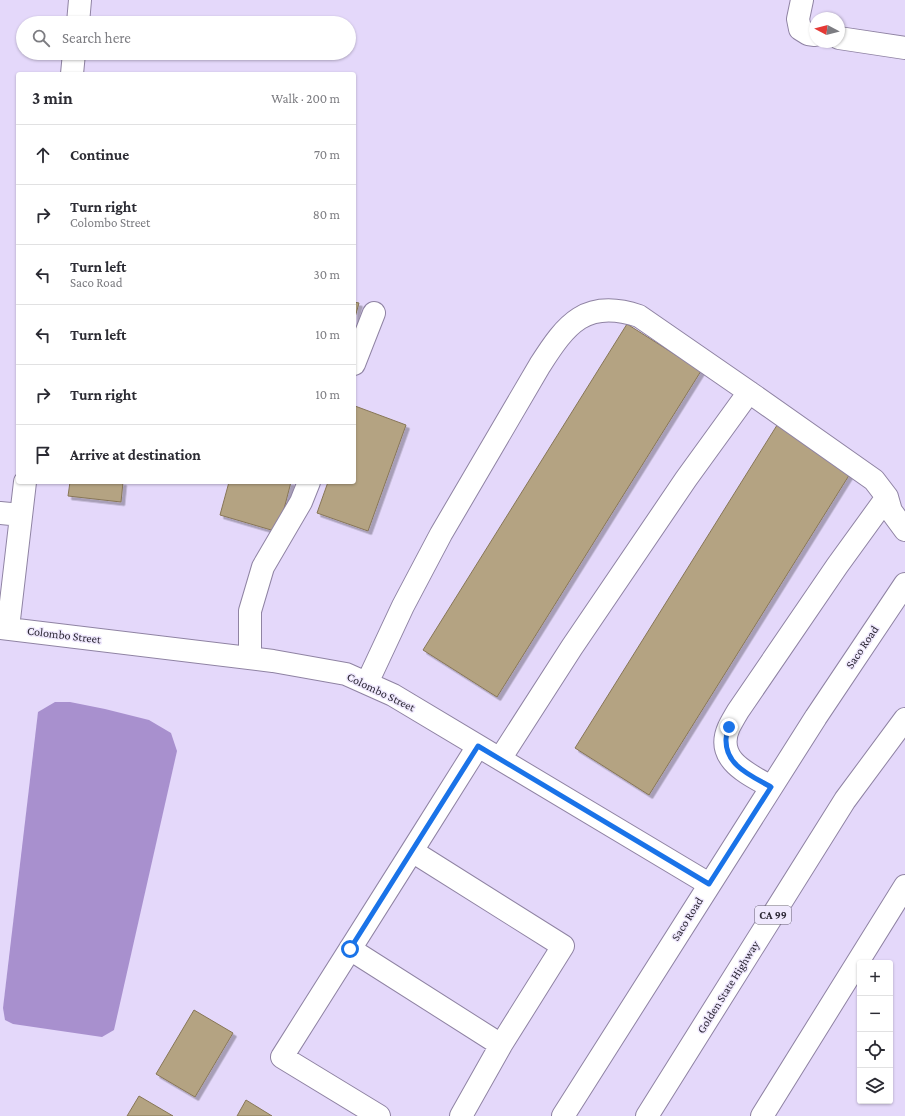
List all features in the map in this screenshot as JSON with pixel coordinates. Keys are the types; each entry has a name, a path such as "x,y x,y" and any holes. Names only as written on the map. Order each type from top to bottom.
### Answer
{"main road":[{"path":"79,16 80,0"},
{"path":"802,0 798,19 808,32"},
{"path":"845,39 905,48"},
{"path":"72,72 73,60"},
{"path":"367,683 403,606 441,534 554,343 579,318 591,313 606,310 625,312 638,316 749,392 874,480 887,497 892,511 905,530"},
{"path":"356,359 374,313"},
{"path":"500,759 572,647 677,492 749,392"},
{"name":"Colombo Street","path":"25,484 4,628 273,661 346,674 393,695 709,884"},
{"path":"250,658 250,611 263,567 301,502 307,484"},
{"path":"771,787 733,762 727,751 726,738 729,727 738,711 837,566 887,497"},
{"path":"0,513 21,515"},
{"name":"Saco Road","path":"563,1116 816,717 905,584"},
{"path":"845,800 905,703"},
{"name":"Golden State Highway","path":"648,1116 845,800 905,719"},
{"path":"379,1116 282,1057 478,746"},
{"path":"412,850 564,946 502,1045 461,1116"},
{"path":"762,1116 905,886"},
{"path":"350,949 502,1045"}],"shaded area":[{"path":"55,702 70,702 149,720 171,733 177,751 114,1030 102,1037 13,1024 5,1020 3,1008 38,712"}],"building":[{"path":"356,302 359,303 356,314"},
{"path":"627,324 701,371 497,697 423,650"},
{"path":"356,406 406,425 368,531 317,513 327,484 356,484"},
{"path":"779,422 853,469 649,795 575,748"},
{"path":"70,484 123,484 121,502 68,496"},
{"path":"228,484 290,484 278,532 220,515"},
{"path":"194,1010 233,1033 195,1097 156,1074"},
{"path":"139,1096 173,1116 127,1116"},
{"path":"246,1100 272,1116 237,1116"}],"route":[{"path":"350,949 478,746 709,884 771,787 733,762 727,751 726,738 729,727"}]}
